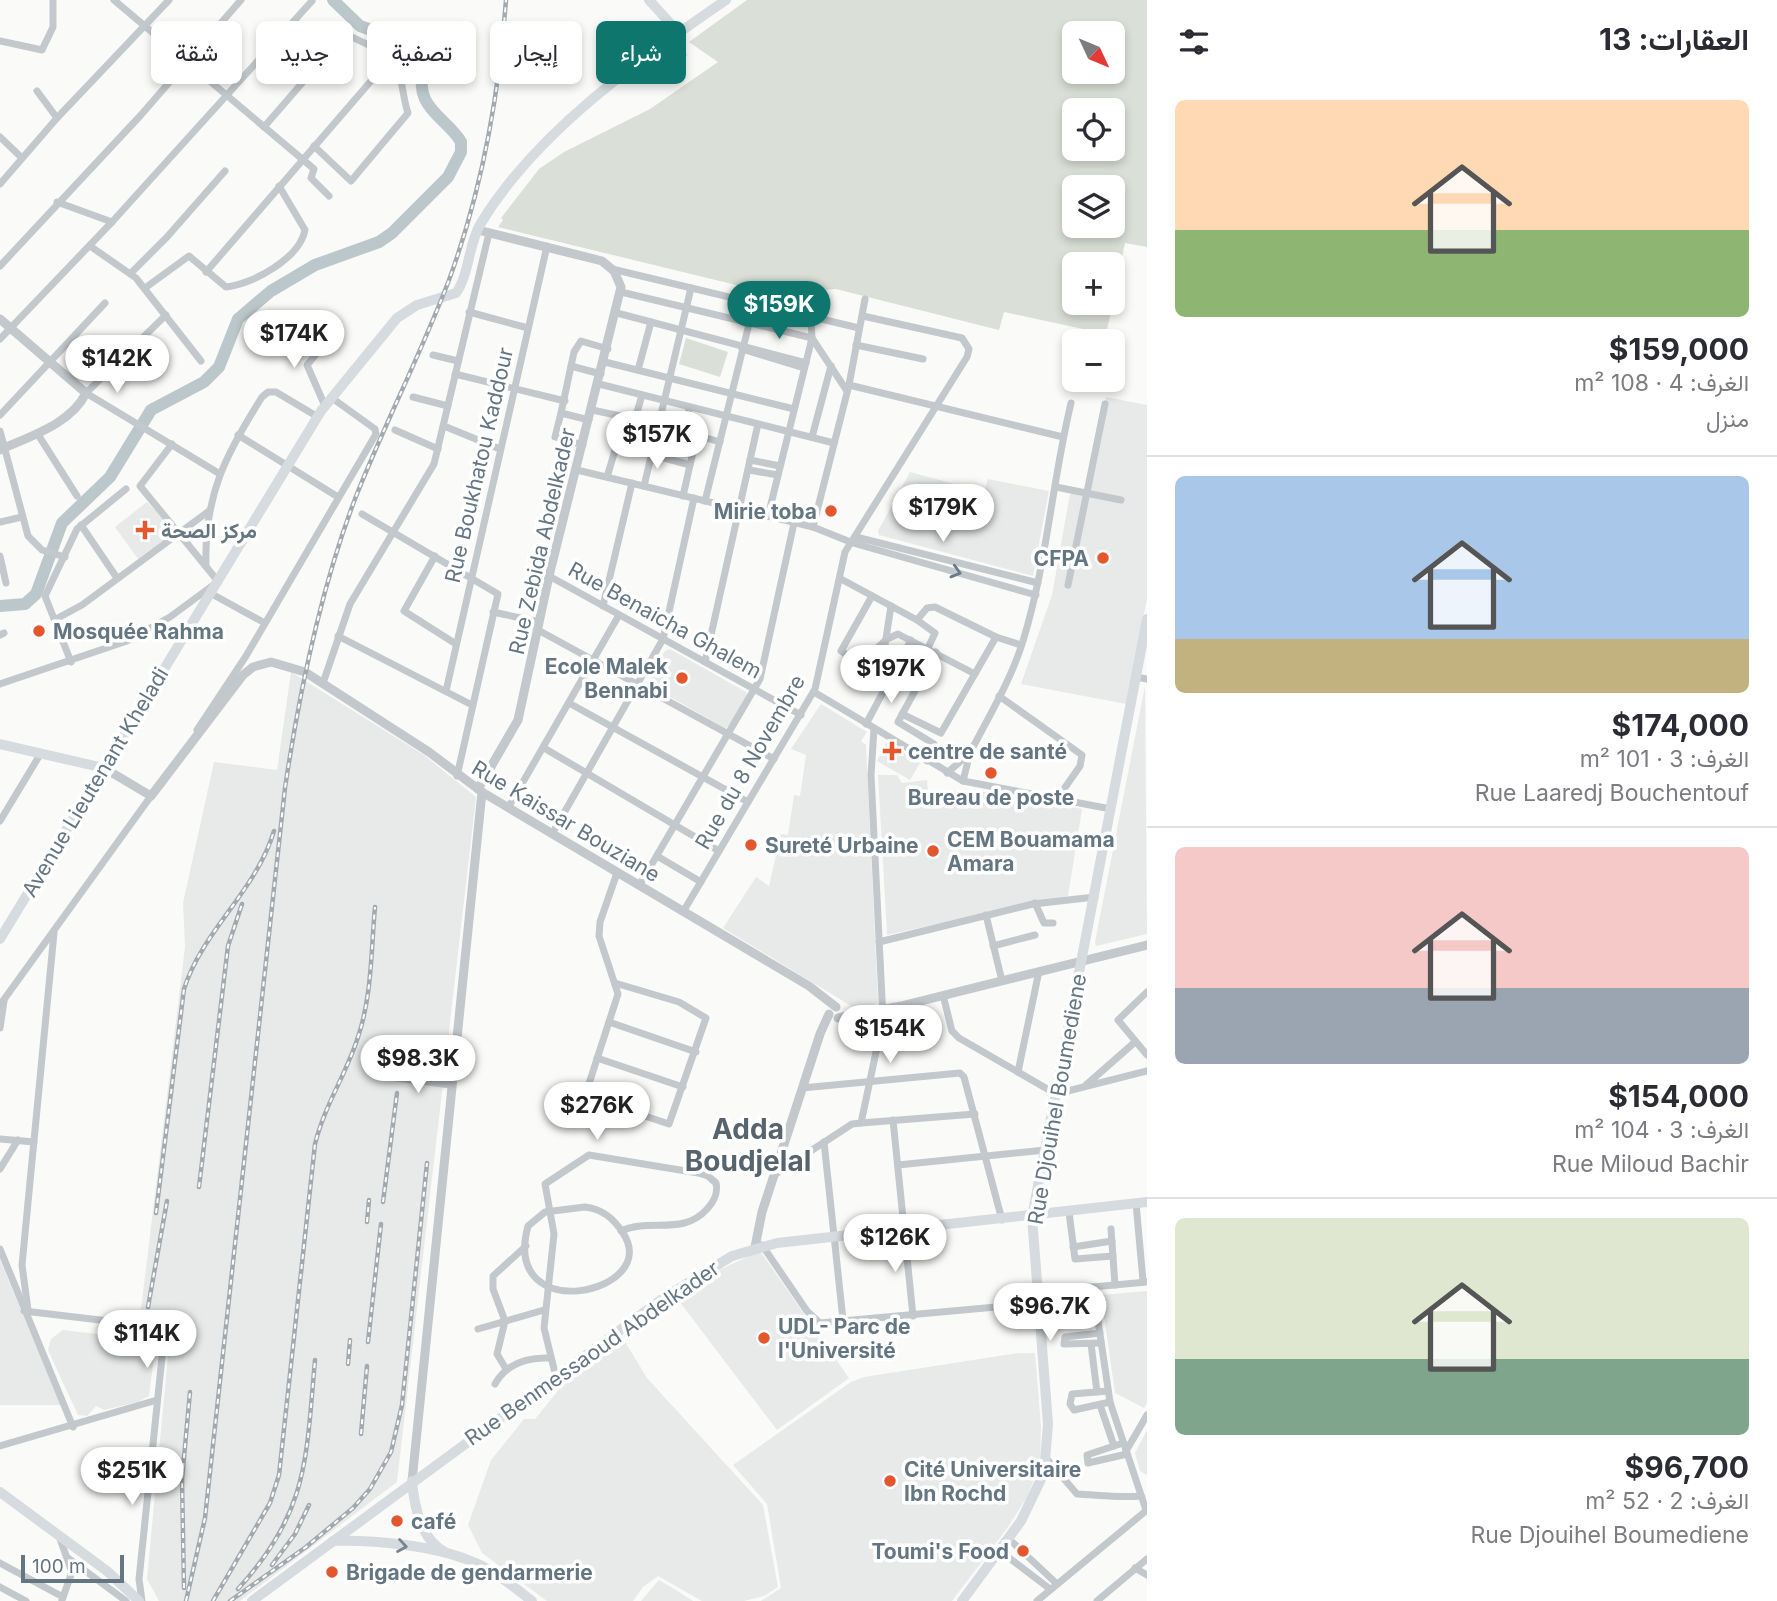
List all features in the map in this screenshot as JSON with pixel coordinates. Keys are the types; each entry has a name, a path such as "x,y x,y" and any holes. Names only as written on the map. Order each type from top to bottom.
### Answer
{"main road":[{"path":"649,0 665,21"},
{"path":"686,28 726,0"},
{"path":"483,231 519,174 559,130 613,84"},
{"name":"Avenue Lieutenant Kheladi","path":"0,939 4,924 104,768 318,416 397,318 417,305 450,298 460,287 483,231"},
{"name":"Rue Djouihel Boumediene","path":"962,1601 1009,1539 1036,1493 1046,1458 1048,1424 1032,1217 1111,808 1142,678 1147,619"},
{"path":"0,744 104,768"},
{"name":"Rue Benmessaoud Abdelkader","path":"252,1601 332,1541 353,1533 412,1481 687,1281 732,1256 759,1246 834,1236 1032,1217 1142,1203"},
{"path":"412,1481 413,1497 422,1525 433,1544 449,1554"},
{"path":"0,1492 107,1571 141,1601"},
{"path":"353,1533 449,1554 484,1567 532,1601"}],"street":[{"path":"0,41 38,51 46,46 53,27 53,0"},
{"path":"114,0 151,30"},
{"path":"0,184 57,118 169,0"},
{"path":"222,21 241,0"},
{"path":"0,339 90,246 312,1"},
{"path":"264,127 345,35 367,47"},
{"path":"0,266 167,84"},
{"path":"217,84 314,169 311,178 329,196"},
{"path":"206,272 368,84"},
{"path":"314,146 348,179 353,179 408,113 402,100 400,84"},
{"path":"37,91 57,118"},
{"path":"0,137 22,158"},
{"path":"131,273 225,171"},
{"path":"145,288 189,256 222,285 233,286 272,271 298,243 305,230 279,186"},
{"path":"57,202 112,222"},
{"path":"323,683 350,604 429,474 438,449 483,231 595,258 612,269 859,328"},
{"path":"90,246 131,273 201,360"},
{"name":"Rue Boukhatou Kaddour","path":"446,691 547,246"},
{"path":"612,269 621,292 812,338 848,388 1063,437"},
{"path":"644,486 691,288"},
{"name":"Rue Zebida Abdelkader","path":"480,791 517,720 549,576 621,292"},
{"path":"813,527 848,388 865,299"},
{"path":"0,415 105,303"},
{"path":"705,500 754,303"},
{"path":"468,312 528,328"},
{"path":"617,313 805,366"},
{"path":"2,449 70,414 86,393 166,314"},
{"name":"Rue du 8 Novembre","path":"683,912 814,692 845,552 855,540 970,349 962,338 863,316"},
{"path":"768,516 812,338 811,317"},
{"path":"0,319 86,393 220,474"},
{"path":"638,370 651,322"},
{"path":"193,738 209,708 246,656 263,622 377,430 329,402 307,365 327,341"},
{"path":"583,445 555,437 565,401 573,352 581,341 608,349"},
{"path":"856,345 923,359"},
{"path":"433,355 458,361"},
{"path":"605,362 794,409"},
{"path":"571,366 601,374"},
{"path":"812,437 831,366"},
{"path":"455,374 565,401"},
{"path":"599,384 834,443"},
{"path":"205,565 209,510 220,474 238,435 262,397 272,391 318,416"},
{"path":"628,448 642,395"},
{"path":"413,397 448,406"},
{"path":"963,781 970,753 1021,645 1036,595 1071,403"},
{"path":"1068,585 1105,404"},
{"path":"689,407 686,431 720,442"},
{"path":"561,413 635,419"},
{"path":"607,477 625,417"},
{"path":"705,662 758,424"},
{"path":"444,426 500,449"},
{"path":"395,430 438,449"},
{"path":"0,431 2,449 28,536 41,550 62,556"},
{"path":"37,433 77,496"},
{"path":"238,435 338,497"},
{"path":"683,496 697,436"},
{"path":"172,444 140,484 205,565 214,586 263,622"},
{"path":"616,445 690,465"},
{"path":"750,460 780,466"},
{"path":"577,470 813,527 845,538 1038,583"},
{"path":"748,470 778,475"},
{"path":"603,606 632,484"},
{"path":"1056,487 1122,500"},
{"path":"71,662 57,619 45,599 62,556 81,525 126,489"},
{"path":"552,834 663,639 694,498"},
{"path":"57,619 82,605 209,510"},
{"path":"362,514 497,593 457,776"},
{"path":"0,522 22,517"},
{"path":"639,886 764,668 794,523"},
{"path":"81,525 117,578"},
{"path":"855,540 1036,595"},
{"path":"0,556 6,583"},
{"path":"435,556 404,611 456,644"},
{"name":"Rue Benaicha Ghalem","path":"549,576 801,715"},
{"path":"841,579 917,620 935,633 928,648"},
{"path":"0,684 102,652 151,629 214,586"},
{"path":"872,596 841,649 884,679"},
{"path":"884,679 891,606"},
{"path":"917,620 927,608 935,607 996,637 1021,645"},
{"path":"493,612 539,626 594,660 774,759"},
{"path":"508,808 620,615"},
{"path":"860,663 887,639 898,634 975,674"},
{"path":"338,636 472,705"},
{"path":"902,714 939,734 996,637"},
{"path":"866,724 884,679 911,640"},
{"path":"927,761 935,744 899,723 936,652"},
{"name":"Rue Kaissar Bouziane","path":"151,796 234,685 253,667 271,662 304,672 429,752 480,791 816,991 835,1013"},
{"path":"814,692 963,781 1111,808"},
{"path":"999,696 1082,755 1080,766 1056,799"},
{"path":"569,703 748,802"},
{"path":"861,1123 883,1010 870,775 874,729"},
{"path":"544,748 719,851"},
{"path":"0,821 41,753"},
{"path":"947,773 970,753"},
{"path":"0,1028 2,1003 151,796 104,768"},
{"path":"412,1481 480,791"},
{"path":"657,856 701,882"},
{"path":"615,983 679,1002 704,1015 706,1023 667,1125 586,1097 618,994 599,936 600,922 617,873"},
{"path":"879,942 1035,904 1095,897"},
{"path":"1035,904 1044,923 1053,923"},
{"path":"985,915 1002,981"},
{"path":"26,1311 22,1265 54,933"},
{"path":"993,946 1035,935"},
{"path":"1142,1203 1145,1282 1093,1287 1038,1298 913,1316 825,1323 817,1321 759,1246 762,1212 802,1088 817,1043 835,1013 859,1015 883,1010 1147,945"},
{"path":"1018,1072 1039,971"},
{"path":"1147,992 1118,1019 1147,1055"},
{"path":"943,995 955,1035 1056,1094 1147,1071"},
{"path":"609,1022 696,1052"},
{"path":"1085,1086 1135,1042"},
{"path":"597,1058 683,1087"},
{"path":"802,1088 956,1072 964,1077 1002,1220"},
{"path":"389,1077 451,1085"},
{"path":"774,1175 854,1123 975,1114"},
{"path":"893,1120 913,1316"},
{"path":"0,1139 34,1142"},
{"path":"0,1169 18,1140"},
{"path":"824,1142 843,1321"},
{"path":"898,1165 1045,1150"},
{"path":"556,1377 544,1328 554,1234 545,1185 587,1155 698,1173 716,1183 717,1193 709,1206 686,1224 670,1227 643,1225 621,1231"},
{"path":"597,1209 621,1231 627,1244 629,1262 611,1282 589,1290 547,1287 530,1274 526,1246 528,1226 538,1215 551,1212 597,1209"},
{"path":"1069,1212 1076,1259 1113,1256"},
{"path":"1111,1229 1115,1285"},
{"path":"1073,1247 1112,1241"},
{"path":"506,1369 497,1354 505,1321 493,1289 493,1276 526,1246"},
{"path":"0,1249 73,1427"},
{"path":"1037,1601 1147,1510 1110,1402 1093,1287"},
{"path":"478,1329 544,1310"},
{"path":"26,1311 142,1325 158,1331 165,1345 139,1579 141,1601"},
{"path":"1100,1333 1063,1339 1066,1346 1101,1343"},
{"path":"1091,1344 1097,1392"},
{"path":"495,1384 506,1369 528,1359 550,1358"},
{"path":"1108,1391 1071,1395 1070,1404 1074,1410 1110,1402"},
{"path":"0,1446 73,1427 157,1400"},
{"path":"1100,1405 1114,1446"},
{"path":"1125,1449 1114,1446 1086,1455 1088,1463 1125,1449 1147,1415"},
{"path":"1046,1458 1077,1494 1101,1494 1119,1498 1141,1496"},
{"path":"0,1563 62,1599 72,1572 58,1534"},
{"path":"1009,1539 1057,1584"},
{"path":"1000,1551 1049,1590"},
{"path":"68,1558 126,1601"},
{"path":"1097,1601 1147,1559"},
{"path":"1135,1568 1147,1576"},
{"path":"0,1587 26,1601"}],"shaded area":[{"path":"747,0 1147,0 1147,247 1125,243 1123,252 1062,252 1062,315 1110,315 1107,329 1083,329 1004,312 999,330 836,289 773,294 498,227 503,220 501,218 539,169 564,152 650,109 718,62 689,42"},
{"path":"686,338 728,352 720,377 679,364"},
{"name":"CFPA","path":"1106,397 1147,405 1147,599 1126,704 1021,684 1052,595 1071,488 1085,492"},
{"path":"910,472 984,492 988,479 1049,491 1033,576 879,535 878,531"},
{"name":"مركز الصحة","path":"147,502 176,532 138,559 115,527"},
{"path":"670,649 746,692 747,696 730,726 725,728 649,685 647,682 665,651"},
{"path":"291,672 424,755 476,797 397,1482 240,1601 159,1601 147,1579 172,1313 141,1309 185,947 183,903 214,762 277,770"},
{"path":"1145,686 1147,934 1096,946 1095,942"},
{"path":"821,704 867,732 861,741 866,745 878,1002 868,1011 861,1012 723,928 756,877 769,886 781,834 788,835 794,795 800,796 806,755 791,749"},
{"name":"centre de santé","path":"887,742 920,763 910,780 877,761"},
{"path":"878,775 897,775 902,783 927,780 928,792 972,790 1082,809 1068,896 887,935"},
{"name":"UDL- Parc de l'Université","path":"760,1251 849,1378 777,1430 676,1297 717,1271"},
{"path":"0,1260 61,1405 0,1405"},
{"path":"1147,1291 1147,1403 1144,1408 1115,1393 1101,1295"},
{"path":"63,1330 156,1341 149,1396 138,1402 104,1410 96,1406 87,1416 78,1415 48,1350 51,1339"},
{"path":"621,1335 647,1378 763,1505 778,1587 764,1596 744,1601 702,1601 658,1576 643,1587 633,1601 547,1601 482,1553 468,1525 491,1460 524,1419 535,1419 579,1365"},
{"name":"Cité Universitaire Ibn Rochd","path":"1018,1353 1035,1353 1041,1427 1040,1465 1027,1497 1008,1527 952,1601 761,1601 781,1588 767,1504 733,1465 851,1382 864,1377"},
{"path":"1147,1430 1147,1475 1140,1471 1135,1453"},
{"path":"659,1580 671,1587 693,1601 641,1601"}],"waterway":[{"path":"0,606 25,604 36,594 62,523 110,477 151,410 204,382 219,367 238,319 271,291 315,265 379,242 392,233 448,177 461,152 461,142 425,99 422,61 416,46 360,26 333,0"}],"railway":[{"path":"186,1601 205,1518 285,788 304,679 332,568 355,499 438,308 461,246 480,177 494,107 506,0"},
{"path":"156,1213 184,989 204,948 255,873 274,831"},
{"path":"199,1187 228,946 242,904"},
{"path":"213,1601 270,1503 279,1475 315,1144 363,1021 375,907"},
{"path":"383,1202 397,1093"},
{"path":"230,1601 306,1547 353,1508 370,1489 391,1452 402,1405 427,1163"},
{"path":"367,1222 369,1200"},
{"path":"148,1307 167,1201"},
{"path":"368,1342 381,1224"},
{"path":"348,1364 350,1340"},
{"path":"238,1589 279,1534 300,1482 309,1427 315,1360"},
{"path":"361,1434 367,1366"},
{"path":"184,1588 182,1479 190,1392"},
{"path":"272,1565 295,1534 309,1505"}],"place":[{"name":"Mirie toba","path":"831,511"},
{"name":"مركز الصحة","path":"145,530"},
{"name":"CFPA","path":"1103,558"},
{"name":"Mosquée Rahma","path":"39,631"},
{"name":"Ecole Malek Bennabi","path":"682,678"},
{"name":"centre de santé","path":"892,751"},
{"name":"Bureau de poste","path":"991,773"},
{"name":"Sureté Urbaine","path":"751,845"},
{"name":"CEM Bouamama Amara","path":"933,851"},
{"name":"UDL- Parc de l'Université","path":"764,1338"},
{"name":"Cité Universitaire Ibn Rochd","path":"890,1481"},
{"name":"café","path":"397,1521"},
{"name":"Toumi's Food","path":"1023,1551"},
{"name":"Brigade de gendarmerie","path":"332,1572"}],"district":[{"name":"Adda Boudjelal","path":"748,1145"}]}
